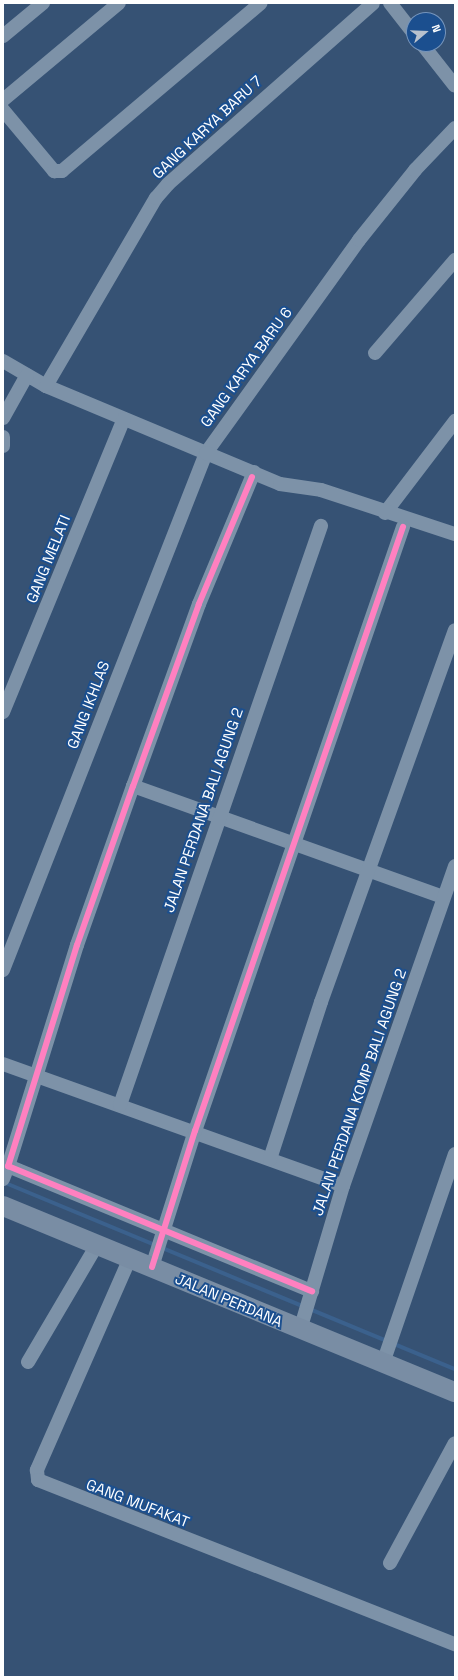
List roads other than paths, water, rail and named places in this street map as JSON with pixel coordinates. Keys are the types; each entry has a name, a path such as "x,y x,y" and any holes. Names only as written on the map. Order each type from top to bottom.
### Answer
{"street":[{"path":"3,36 43,3"},
{"path":"3,100 119,3"},
{"path":"3,110 54,171 62,171 261,3"},
{"name":"GANG KARYA BARU 7","path":"46,386 156,198 168,184 373,3"},
{"path":"390,3 406,24"},
{"path":"428,52 455,86"},
{"name":"GANG KARYA BARU 6","path":"3,361 46,386 206,453 363,234 415,170 455,128"},
{"path":"375,353 455,260"},
{"path":"3,418 27,375"},
{"name":"GANG MELATI","path":"3,712 124,419"},
{"path":"385,513 455,421"},
{"path":"3,437 3,446"},
{"path":"206,453 253,475 280,484 321,490 385,513 455,534"},
{"name":"GANG IKHLAS","path":"3,970 206,453"},
{"path":"253,475 199,604 133,786 35,1075 6,1172 311,1294"},
{"name":"JALAN PERDANA BALI AGUNG 2","path":"120,1105 321,526"},
{"path":"153,1265 164,1234 195,1131 403,527"},
{"path":"270,1159 321,1002 455,630"},
{"path":"133,786 369,872 443,897"},
{"name":"JALAN PERDANA KOMP BALI AGUNG 2","path":"301,1325 343,1186 455,866"},
{"path":"3,1064 195,1131 343,1186"},
{"path":"384,1358 455,1154"},
{"name":"JALAN PERDANA","path":"3,1206 97,1245 153,1265 384,1358 455,1392"},
{"path":"28,1362 97,1245"},
{"name":"GANG MUFAKAT","path":"130,1258 38,1470 38,1480 455,1644"},
{"path":"390,1563 455,1443"}],"waterway":[{"path":"3,1182 455,1369"}]}
